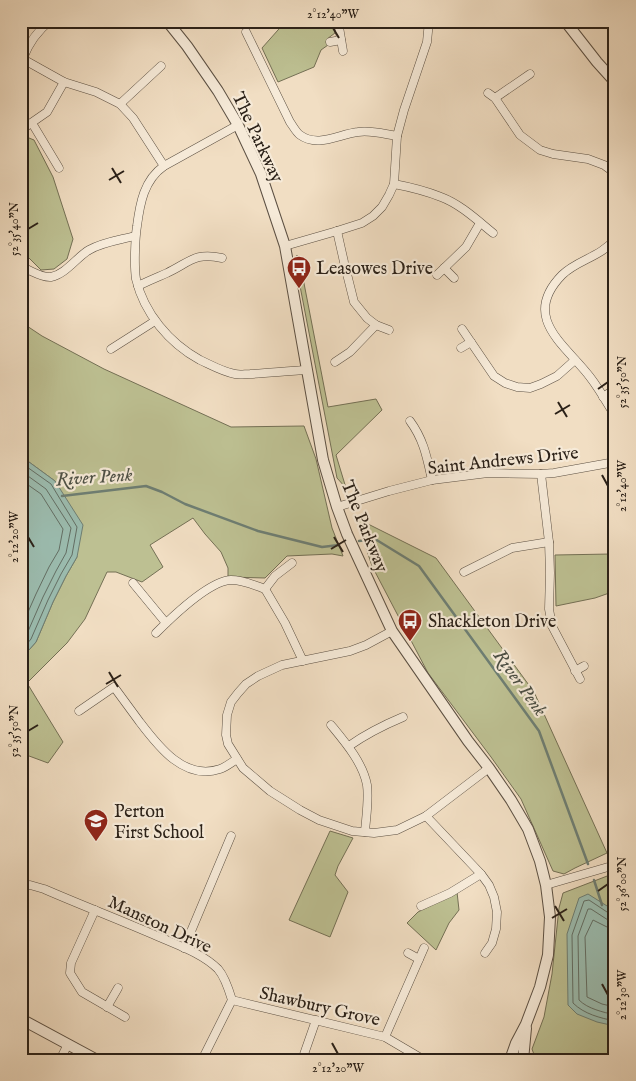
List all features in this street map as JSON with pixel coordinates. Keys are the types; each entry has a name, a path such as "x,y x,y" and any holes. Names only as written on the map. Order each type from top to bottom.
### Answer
{"street":[{"path":"50,21 34,37 22,58 64,82 96,92 120,104 133,118 164,166"},
{"name":"The Parkway","path":"167,21 218,91 238,125 261,174 285,246 323,460 347,534 392,631 468,742 511,800 528,829 540,861 546,886 550,917 548,955 540,987 510,1060"},
{"path":"338,21 344,51"},
{"path":"285,246 362,223 382,207 394,184 397,136 427,42 429,21"},
{"path":"565,21 615,82"},
{"path":"246,32 290,122 299,134 311,140 324,140 357,132 397,136"},
{"path":"330,42 341,40"},
{"path":"253,46 262,41"},
{"path":"120,104 161,66"},
{"path":"496,98 530,74"},
{"path":"21,130 47,112 64,82"},
{"path":"488,93 496,98 520,135 540,150 588,159 604,164 615,173"},
{"path":"32,123 59,168"},
{"path":"238,125 164,166 150,178 139,210 135,236 138,286 148,309 174,342 212,366 235,374 307,370"},
{"path":"394,184 419,189 442,197 462,208 493,233"},
{"path":"437,275 466,247 480,223"},
{"path":"337,231 354,302 367,318 376,325 389,330"},
{"path":"21,267 42,277 52,277 61,273 90,249 135,236"},
{"path":"615,239 610,246 600,253 574,266 563,274 552,287 546,304 546,320 556,338 590,377 615,416"},
{"path":"138,286 194,258 210,256 222,258"},
{"path":"444,268 454,278"},
{"path":"111,349 156,321"},
{"path":"335,362 350,352 376,325"},
{"path":"462,329 494,376 517,387 530,388 541,384 557,376 575,360"},
{"path":"461,348 471,342"},
{"path":"603,397 615,390"},
{"path":"410,421 418,432 425,449 432,480"},
{"name":"Saint Andrews Drive","path":"337,507 432,480 488,473 541,474 615,462"},
{"path":"541,474 548,542 550,573 549,609 552,626 580,679"},
{"path":"464,572 512,548 548,542"},
{"path":"265,589 275,576 292,563"},
{"path":"156,633 188,604 212,586 231,580 242,581 265,589 285,623 303,661"},
{"path":"133,583 166,623"},
{"path":"392,631 350,651 282,665 246,684 231,702 227,715 226,735 228,744 243,768 270,790 319,820 352,831 365,832 397,830 426,816 489,768"},
{"path":"575,671 584,666"},
{"path":"79,711 114,687 156,744 179,763 200,771 209,771 220,769 237,759"},
{"path":"349,746 385,724 403,717"},
{"path":"331,725 349,746 362,771 366,785 367,804 365,832"},
{"path":"426,816 489,884 497,912 496,929 492,943 485,953"},
{"path":"184,948 230,836"},
{"path":"546,886 615,865"},
{"path":"421,906 450,893 480,874"},
{"name":"Manston Drive","path":"21,888 30,886 44,889 184,948 218,969 226,982 232,1000"},
{"path":"95,910 71,963 70,974 82,992 125,1017"},
{"path":"385,1037 424,948"},
{"path":"408,953 419,959"},
{"path":"107,1007 118,988"},
{"path":"202,1060 232,1000"},
{"name":"Shawbury Grove","path":"232,1000 385,1037 424,1060"},
{"path":"21,1019 97,1060"},
{"path":"302,1060 316,1020"},
{"name":"The Parkway","path":"523,1060 526,1024"},
{"path":"60,1060 68,1044"},
{"path":"405,1060 410,1052"}],"green space":[{"path":"286,21 333,21 335,33 327,39 328,45 321,50 314,67 278,82 262,48"},
{"path":"24,136 34,140 53,177 73,239 67,259 54,269 41,270 25,254 21,245 21,139"},
{"path":"297,255 328,407 376,399 382,410 336,455 346,488 337,478 295,260"},
{"path":"21,322 42,336 104,369 231,427 304,426 316,459 332,528 343,556 332,554 287,556 265,578 228,577 228,568 221,552 193,518 150,545 163,567 142,582 116,572 107,572 85,619 67,643 27,683 63,742 48,763 21,753 21,659 36,642 53,602 77,557 55,481 29,462 21,459"},
{"path":"356,518 436,558 534,692 607,853 564,874 553,871 521,799 428,673 372,566"},
{"path":"611,554 615,558 615,591 595,598 556,606 555,555"},
{"path":"330,831 353,838 335,875 348,892 330,937 289,920"},
{"path":"615,873 615,1060 536,1060 532,1049 544,1017 552,974 559,908 563,893"},
{"path":"457,892 459,910 449,923 436,950 407,923 418,912"}],"water":[{"path":"21,459 29,462 55,481 83,525 77,557 53,602 36,642 21,659"},
{"path":"588,894 615,911 615,1026 597,1022 577,1014 568,1005 567,934 579,898"}],"waterway":[{"name":"River Penk","path":"62,496 146,486 185,504 258,531 322,547 339,545"},
{"name":"River Penk","path":"359,541 375,539 419,566 539,731 588,864"},
{"name":"River Penk","path":"594,880 602,905"}],"place":[{"name":"Leasowes Drive","path":"299,289"},
{"name":"Shackleton Drive","path":"410,642"},
{"name":"Perton First School","path":"96,842"}]}
